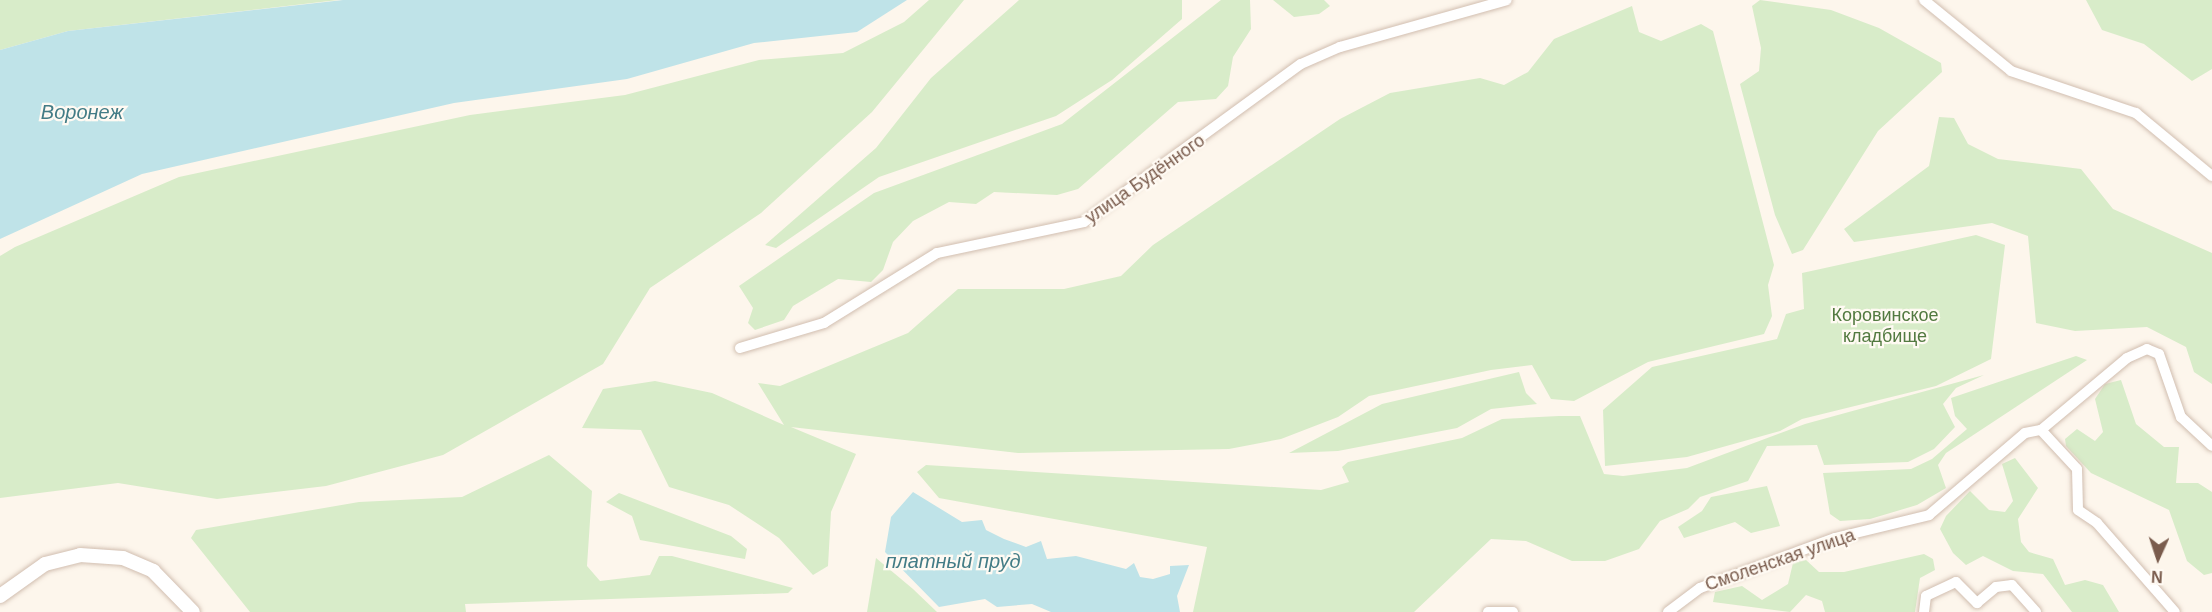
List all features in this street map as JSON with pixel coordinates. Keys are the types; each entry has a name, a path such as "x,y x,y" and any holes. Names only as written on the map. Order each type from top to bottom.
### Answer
{"main road":[{"path":"0,596 45,564 80,555 123,558 153,571 193,612"}],"street":[{"name":"улица Будённого","path":"740,348 824,323 937,253 1078,225 1301,64 1340,47 1507,0"},
{"path":"1924,0 2011,71 2136,113 2212,176"},
{"name":"Смоленская улица","path":"1670,609 1700,588 1835,538 1929,515 2025,433 2040,430 2140,350 2159,354 2181,417 2212,446"},
{"path":"2040,430 2077,469 2078,510 2097,523 2175,612"},
{"path":"1924,612 1926,597 1956,582 1977,603 1996,586 2012,585 2036,612"},
{"path":"1488,612 1513,612"}],"green space":[{"path":"0,0 338,0 68,31 0,50"},
{"path":"929,0 964,0 872,112 761,213 650,288 603,364 443,455 326,486 217,499 118,483 0,498 0,256 15,247 179,177 470,115 625,95 759,60 843,53 904,22"},
{"path":"1019,0 1182,0 1182,19 1112,80 1056,116 879,177 776,248 765,245 876,148 931,78"},
{"path":"1221,0 1250,0 1251,29 1233,57 1228,86 1216,99 1178,102 1078,189 1057,195 994,192 976,204 949,202 913,221 893,242 883,270 871,282 838,279 793,306 784,320 755,330 748,323 753,308 739,286 874,193 1062,124"},
{"path":"1273,0 1324,0 1330,6 1319,14 1294,17"},
{"path":"1760,0 1831,10 1879,28 1941,63 1942,72 1878,131 1803,250 1792,254 1775,215 1740,84 1759,71 1761,48 1752,6"},
{"path":"2086,0 2212,0 2212,69 2192,81 2144,44 2102,30"},
{"path":"1632,6 1639,32 1661,41 1701,24 1713,31 1774,265 1768,285 1772,316 1764,334 1648,362 1574,401 1551,399 1532,365 1491,370 1369,396 1338,417 1281,439 1229,449 1018,453 791,427 856,454 831,512 828,566 813,575 779,538 729,505 669,487 641,430 582,428 603,389 655,381 712,393 784,425 758,383 780,386 908,333 958,289 1064,289 1121,276 1153,245 1340,119 1390,93 1480,78 1504,85 1528,72 1554,39"},
{"path":"1939,117 1954,118 1968,144 1998,159 2081,169 2113,209 2212,253 2212,384 2194,372 2186,347 2147,327 2075,331 2036,323 2028,236 1992,223 1854,242 1844,229 1929,166"},
{"name":"Коровинское кладбище","path":"1976,235 2005,245 1991,359 1936,386 1802,419 1780,431 1687,457 1605,466 1603,410 1652,367 1777,339 1786,314 1804,309 1802,273"},
{"path":"2076,356 2087,360 1946,453 1938,465 1946,488 1917,505 1870,519 1840,521 1830,514 1823,473 1911,469 1932,459 1967,429 1955,416 1951,398"},
{"path":"1519,372 1526,393 1537,404 1491,409 1457,428 1338,451 1289,453 1382,404"},
{"path":"1984,375 1956,388 1943,404 1955,427 1934,449 1908,462 1824,465 1817,445 1767,446 1748,481 1700,497 1688,509 1660,521 1639,549 1605,561 1572,561 1526,541 1491,539 1414,612 1193,612 1207,547 939,498 917,472 926,465 1321,490 1349,482 1342,467 1348,462 1462,438 1502,419 1580,416 1604,474 1623,476 1687,468 1805,424"},
{"path":"2121,380 2136,424 2164,447 2179,447 2176,483 2198,483 2212,492 2212,573 2204,575 2187,561 2169,510 2091,473 2066,446 2065,439 2077,429 2095,441 2103,432 2095,399 2105,384"},
{"path":"549,455 592,491 587,566 600,581 650,575 659,556 672,556 793,588 788,593 465,604 466,612 250,612 191,538 196,530 359,502 462,497"},
{"path":"2015,458 2038,488 2018,519 2021,542 2029,552 2053,559 2065,585 2085,580 2103,585 2119,612 2072,612 2043,574 2013,571 1983,556 1966,565 1953,553 1940,529 1946,516 1970,491 1989,510 2005,512 2013,501 2002,464"},
{"path":"1767,486 1780,526 1751,533 1735,522 1684,538 1678,527 1702,511 1711,497"},
{"path":"619,493 731,536 747,549 745,559 640,540 632,516 606,502"},
{"path":"1924,554 1933,559 1935,570 1920,578 1915,612 1825,612 1822,601 1806,595 1790,612 1713,602 1715,592 1742,586 1762,600 1788,584 1793,563 1806,560 1819,572 1844,572"},
{"path":"876,558 913,589 937,612 867,612"}],"water":[{"name":"Воронеж","path":"343,0 907,0 857,32 754,43 627,79 454,103 142,174 0,239 0,50 68,31"},
{"name":"платный пруд","path":"913,492 962,522 982,520 986,530 1004,539 1026,547 1041,541 1047,559 1076,556 1126,569 1134,563 1140,577 1153,579 1170,574 1170,566 1189,565 1177,596 1180,612 1051,612 1032,604 997,607 985,599 939,607 885,552 891,517"}]}
